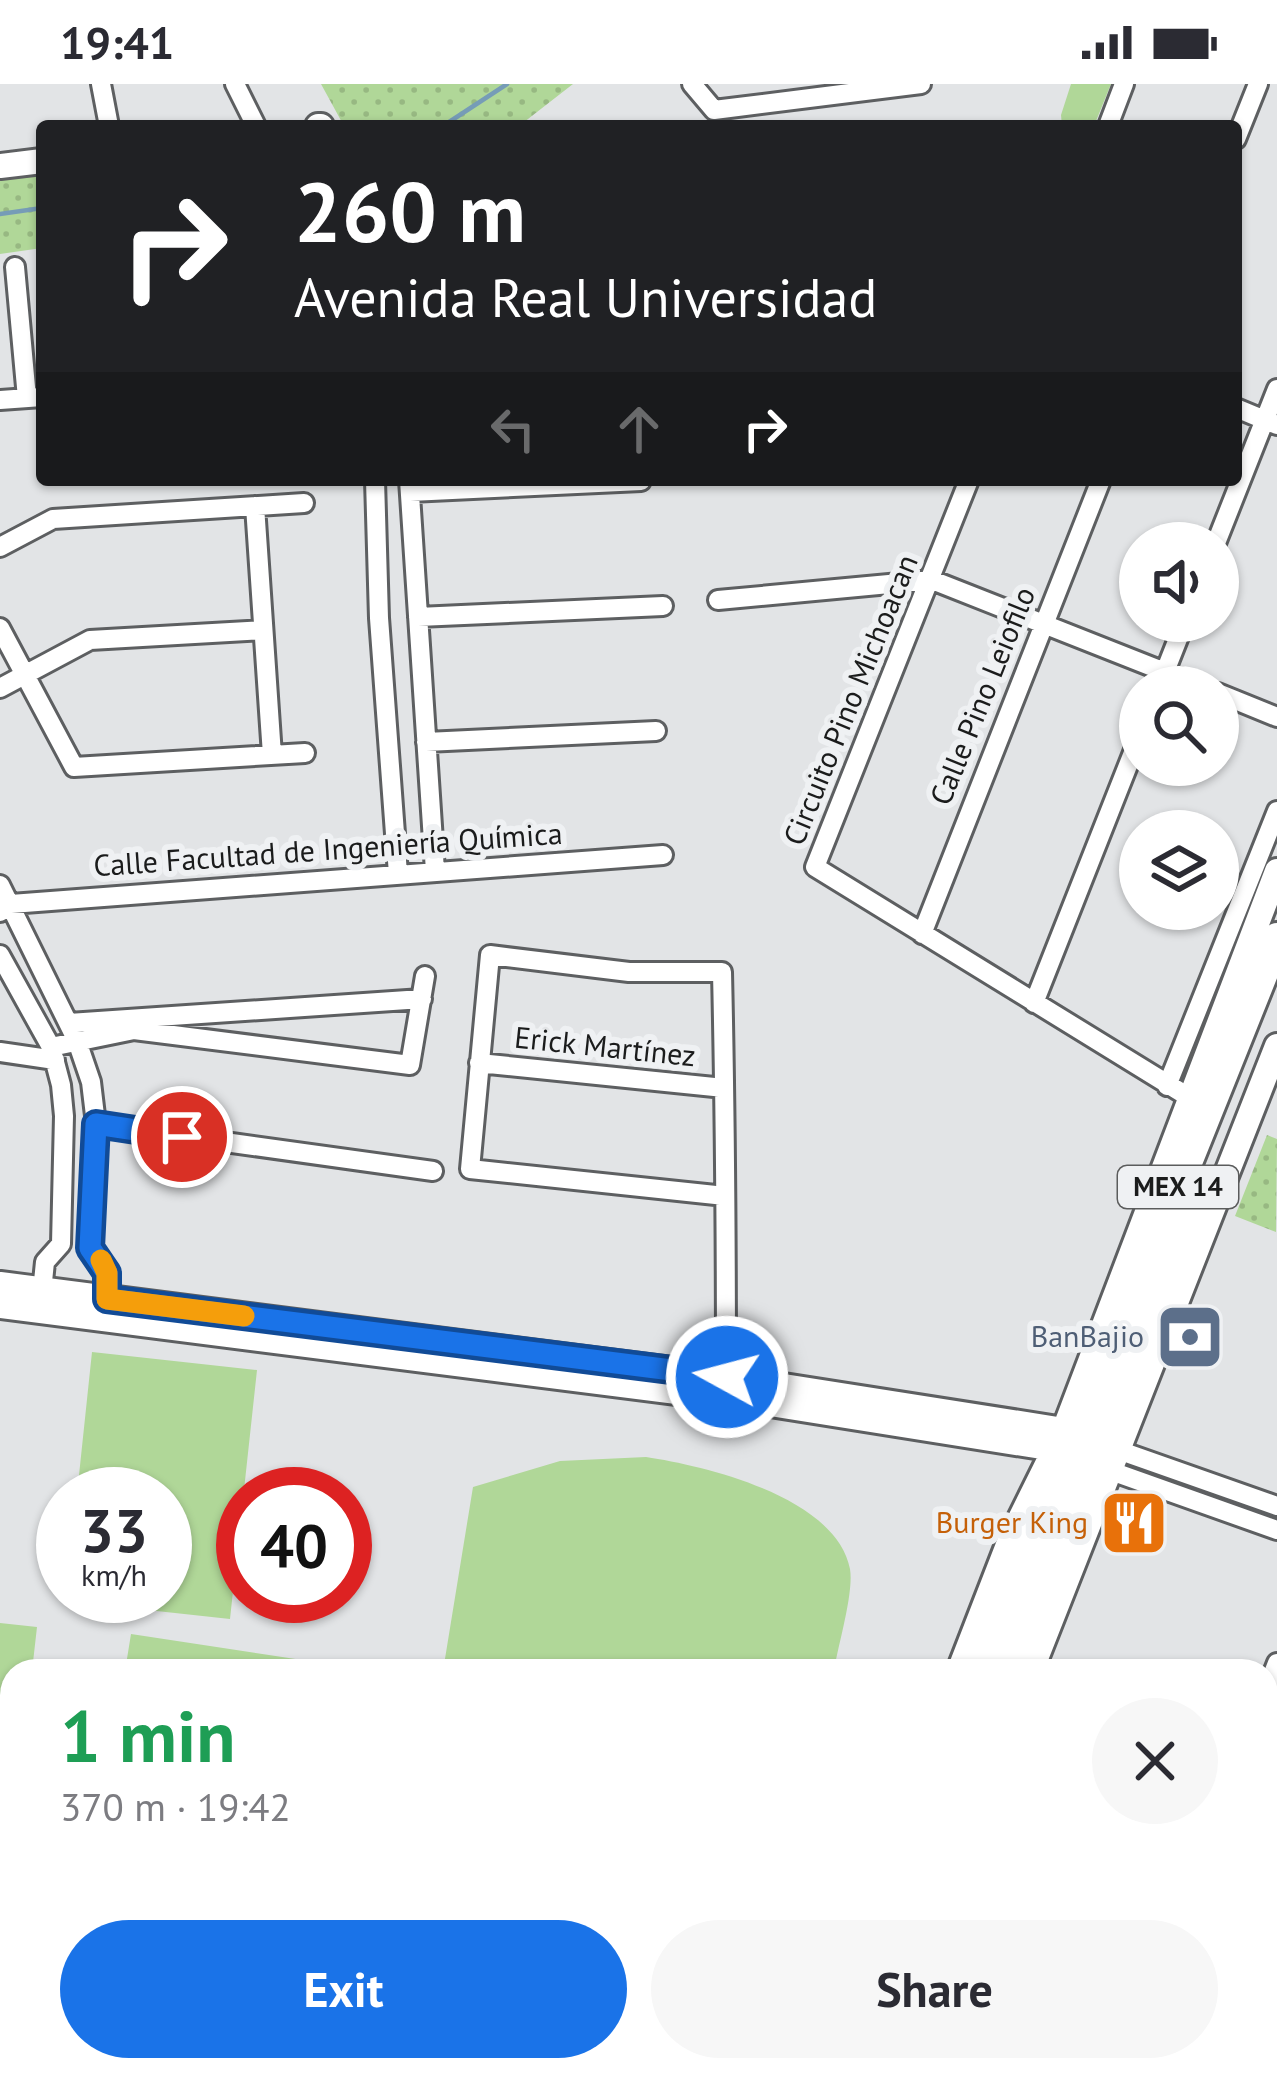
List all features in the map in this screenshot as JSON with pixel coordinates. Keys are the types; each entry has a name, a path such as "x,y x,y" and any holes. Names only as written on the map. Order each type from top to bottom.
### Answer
{"main road":[{"name":"MEX 14","path":"1017,1659 1200,1104 1277,938"},
{"name":"MEX 14","path":"989,1659 1086,1450 1277,988"}],"street":[{"path":"101,84 108,120"},
{"path":"235,84 253,120"},
{"path":"692,84 714,110 846,88 921,84"},
{"path":"1110,120 1124,84"},
{"path":"1242,124 1258,84"},
{"path":"0,166 36,162"},
{"path":"0,400 34,397 9,298 15,267"},
{"path":"1242,486 1271,422 1277,388"},
{"path":"1242,410 1271,422"},
{"path":"375,486 379,619 398,874"},
{"path":"410,486 436,871"},
{"name":"Circuito Pino Michoacan","path":"967,486 815,867 1200,1104"},
{"name":"Calle Pino Leiofilo","path":"922,934 1099,486"},
{"path":"1226,522 1242,486"},
{"path":"0,547 53,519 304,503"},
{"path":"255,506 272,755"},
{"path":"718,600 932,580 1045,623 1135,666"},
{"path":"418,617 664,606"},
{"path":"0,628 74,767 305,753"},
{"path":"0,688 91,640 263,630"},
{"path":"1239,702 1277,717"},
{"path":"426,742 656,731"},
{"path":"1034,1003 1120,786"},
{"path":"1167,1086 1277,811"},
{"name":"Calle Facultad de Ingenierίa Quίmica","path":"5,908 664,855"},
{"path":"1200,1104 1277,871"},
{"path":"0,885 5,908 73,1032 91,1082 96,1124 90,1248 107,1273 105,1309"},
{"path":"725,1196 470,1169 490,955 629,972 722,972 725,1096 727,1377"},
{"path":"0,956 53,1054 64,1116 61,1244 45,1262 41,1300"},
{"path":"134,1024 405,1066 413,1061 425,976"},
{"path":"0,1052 53,1054 73,1032 134,1024 422,999"},
{"path":"1034,1659 1086,1450 1277,1046"},
{"name":"Erick Martínez","path":"479,1063 725,1096"},
{"path":"96,1124 433,1171"},
{"path":"0,1284 41,1300 1086,1450 1277,1530"},
{"path":"0,1306 41,1300"},
{"path":"105,1309 727,1377 1086,1450 1220,1486 1277,1507"},
{"path":"964,1659 1011,1537 1086,1450"},
{"path":"1211,1506 1220,1486"}],"green space":[{"path":"321,84 573,84 527,120 341,120"},
{"path":"1071,84 1111,84 1096,120 1061,120"},
{"path":"36,172 36,249 0,254 0,176"},
{"path":"1267,1135 1277,1139 1276,1232 1235,1216"},
{"path":"92,1352 257,1370 246,1467 216,1467 216,1617 192,1615 192,1467 80,1467"},
{"path":"646,1457 701,1468 765,1489 821,1522 840,1544 850,1569 837,1659 445,1659 473,1487 560,1461"},
{"path":"0,1623 37,1627 33,1659 0,1659"},
{"path":"131,1634 296,1659 127,1659"}],"waterway":[{"path":"452,120 507,84"},
{"path":"0,214 36,209"}],"slow traffic":[{"path":"101,1260 107,1273 107,1299 244,1316"}],"place":[{"name":"BanBajio","path":"1190,1337"},
{"name":"Burger King","path":"1134,1523"}],"route":[{"path":"182,1137 96,1124 90,1248 107,1273 107,1299 727,1377"}]}
